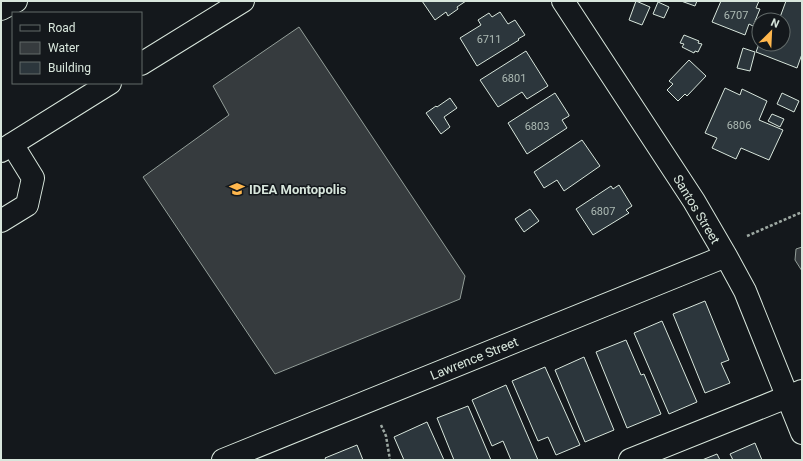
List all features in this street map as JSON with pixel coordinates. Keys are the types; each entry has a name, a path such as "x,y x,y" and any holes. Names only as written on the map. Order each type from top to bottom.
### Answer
{"street":[{"path":"1,9 16,1"},
{"path":"142,63 243,1"},
{"name":"Santos Street","path":"563,1 694,201 726,256 795,394 802,433"},
{"path":"1,221 27,205 33,178 6,148 108,84"},
{"name":"Lawrence Street","path":"223,460 726,256"},
{"path":"630,460 795,394"}],"path":[{"path":"747,236 802,212"},
{"path":"381,425 386,436 390,460"}],"water":[{"path":"299,27 465,276 460,299 275,374 143,177 229,115 213,86"},
{"path":"802,247 802,271 795,260 796,249"}],"building":[{"path":"422,1 466,1 448,16 446,12 435,20"},
{"path":"636,1 650,7 642,25 629,20"},
{"path":"681,1 697,1 695,6"},
{"path":"721,1 759,1 756,8 760,9 759,12 751,12 751,25 749,24 745,35 712,22"},
{"path":"786,1 802,1 802,54 797,68 756,52 791,52 791,12 782,12"},
{"path":"658,2 669,7 664,18 653,14"},
{"path":"500,12 508,24 515,20 525,35 477,66 460,38 481,25 478,20 489,13 492,17"},
{"path":"684,35 699,41 698,43 702,44 698,52 695,51 694,53 682,47 684,44 680,43"},
{"path":"743,48 751,52 755,52 750,71 737,68"},
{"path":"526,51 548,86 527,99 522,92 498,107 480,80"},
{"path":"689,60 706,76 687,96 685,94 678,101 667,90 673,84 669,81"},
{"path":"725,88 740,95 742,89 767,101 759,120 783,130 769,160 741,148 736,159 712,148 717,138 705,133"},
{"path":"555,93 569,115 562,120 567,128 527,154 508,123"},
{"path":"782,93 799,101 794,112 777,104"},
{"path":"450,98 457,108 444,117 450,127 441,134 426,113"},
{"path":"772,114 784,119 780,127 768,121"},
{"path":"582,140 600,166 564,191 557,180 544,188 534,172"},
{"path":"619,185 632,206 626,210 629,213 593,235 576,209 611,186 613,189"},
{"path":"530,209 539,221 524,232 515,219"},
{"path":"705,301 729,360 721,363 730,383 705,393 673,314"},
{"path":"662,321 697,402 669,414 634,333"},
{"path":"626,340 641,375 644,374 661,414 627,428 596,352"},
{"path":"584,357 614,430 585,442 555,370"},
{"path":"545,367 580,445 556,455 548,437 538,441 512,381"},
{"path":"506,385 538,460 511,460 503,441 492,446 472,400"},
{"path":"468,406 491,460 454,460 437,418"},
{"path":"427,422 444,460 404,460 394,437"},
{"path":"755,443 762,460 733,460 730,454"},
{"path":"357,445 363,460 326,460 325,458"},
{"path":"717,454 720,460 702,460"}],"place":[{"name":"IDEA Montopolis","path":"237,189"}]}
